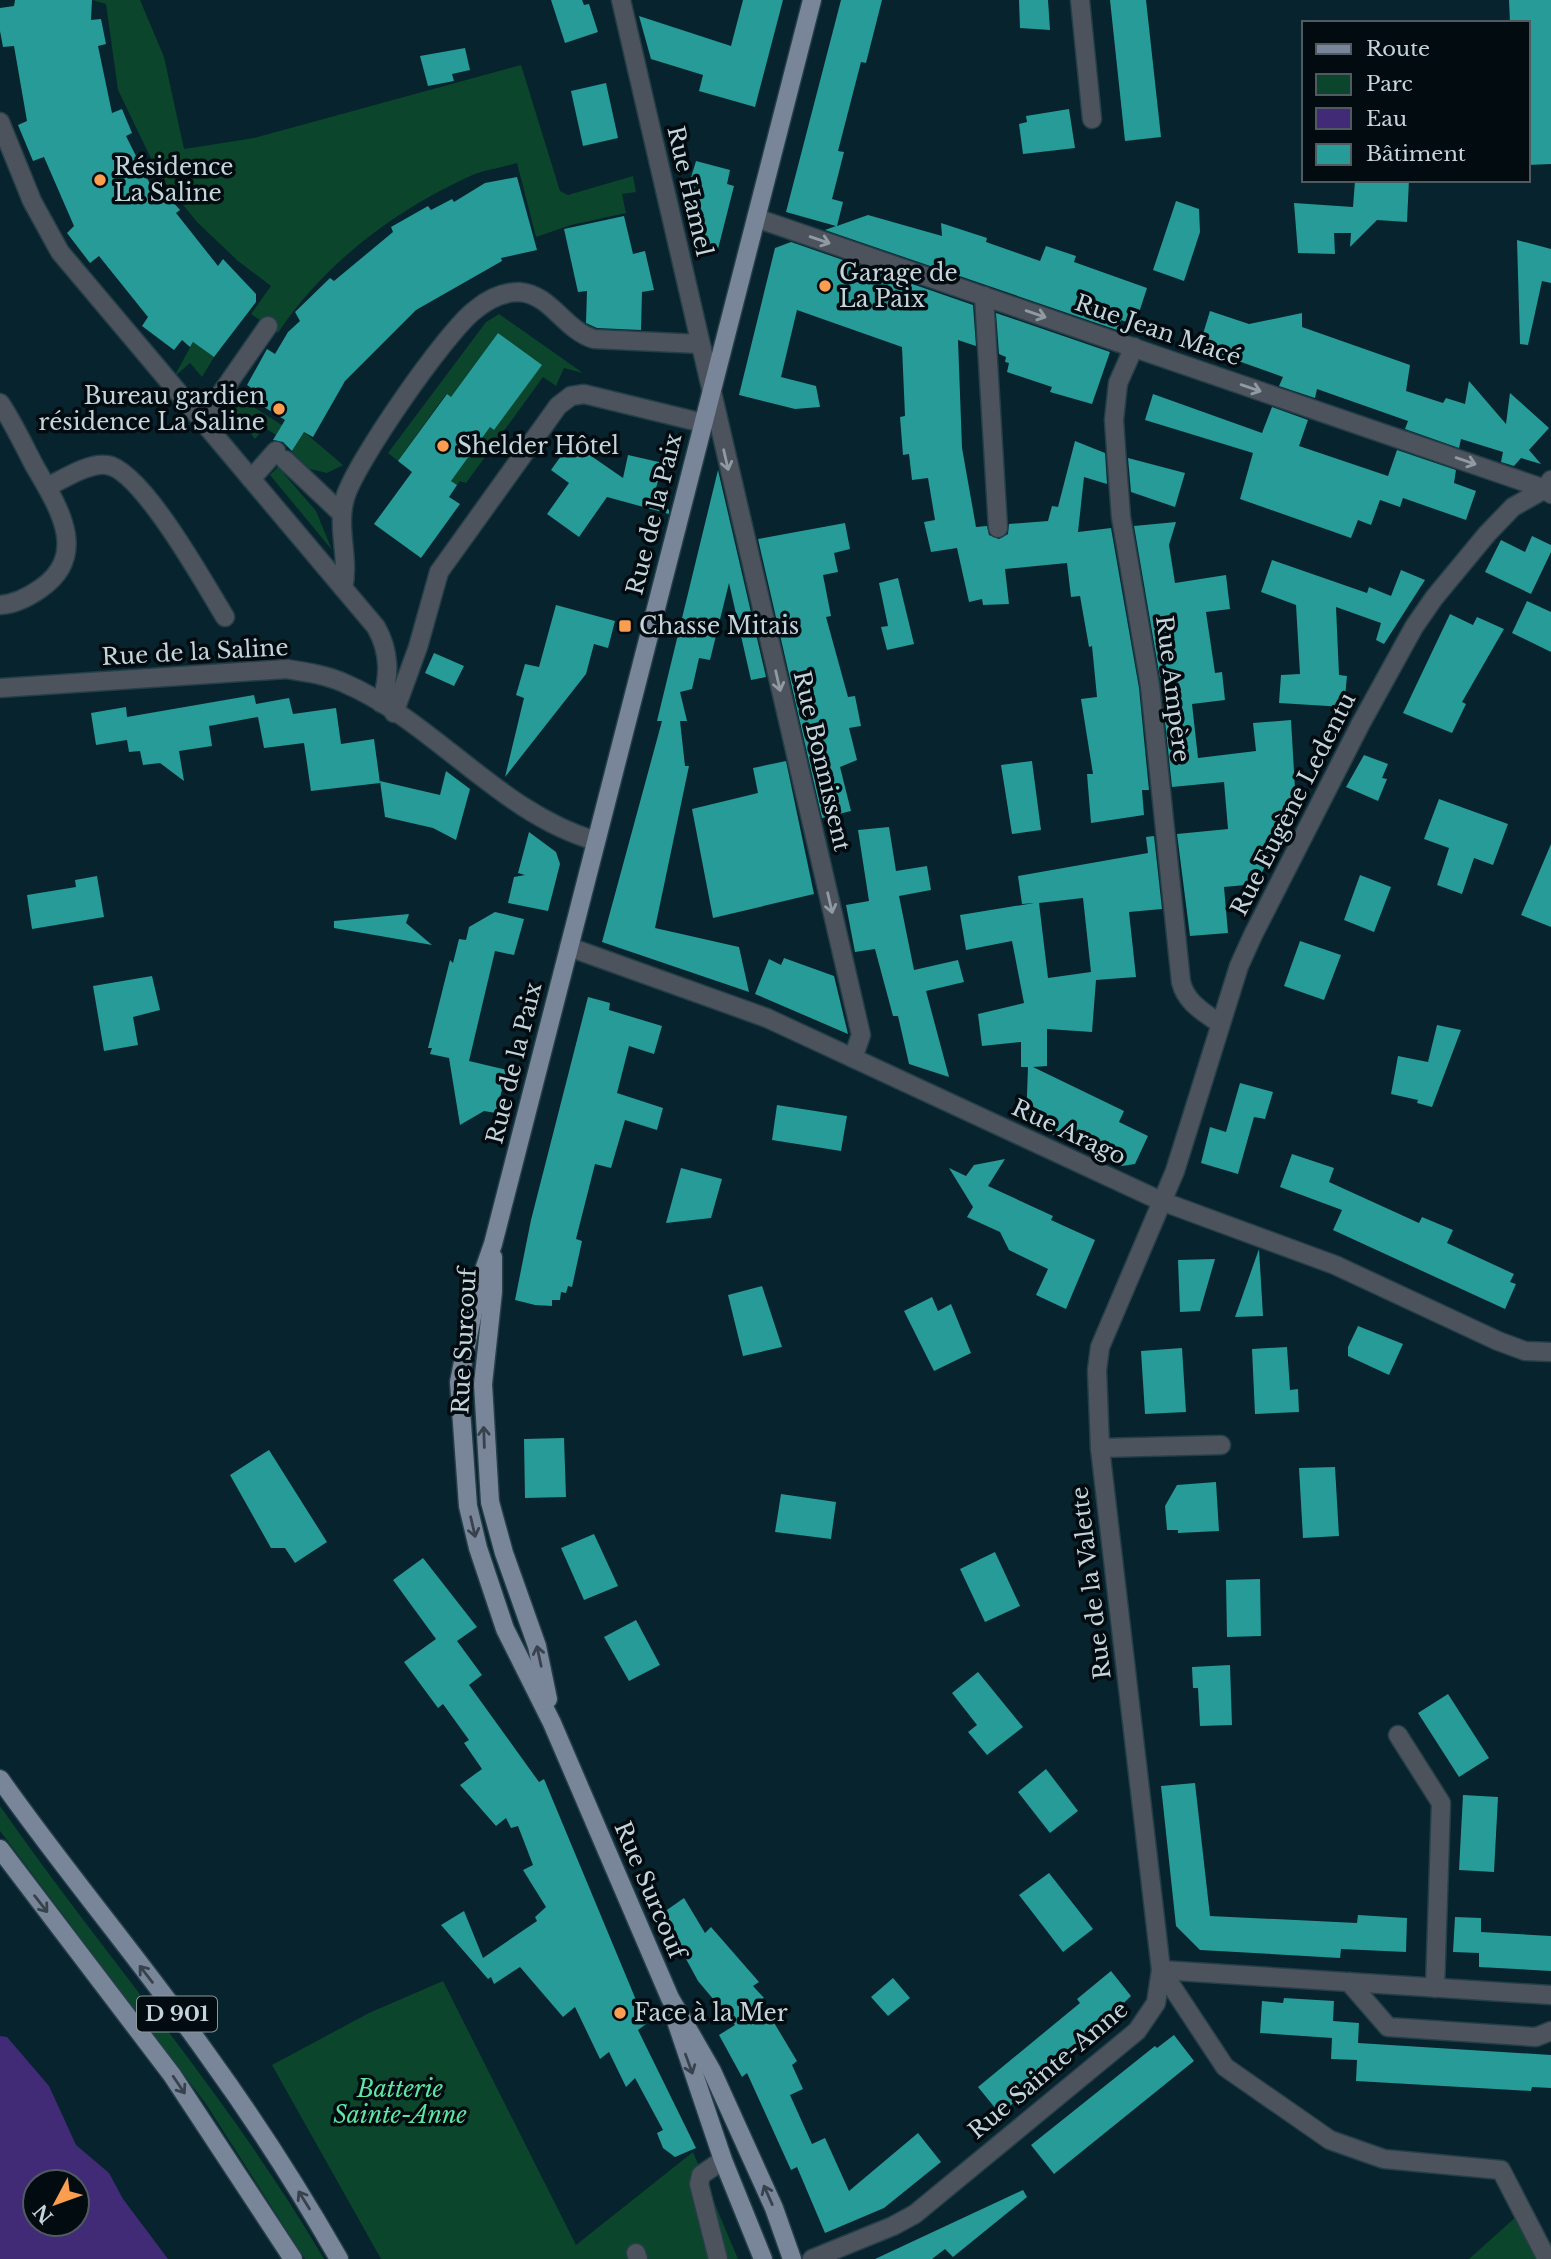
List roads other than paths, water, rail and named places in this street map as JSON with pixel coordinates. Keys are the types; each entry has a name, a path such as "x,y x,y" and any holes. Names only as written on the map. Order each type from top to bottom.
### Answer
{"main road":[{"name":"Rue de la Paix","path":"493,1244 812,0"},
{"name":"Rue Surcouf","path":"493,1244 478,1287 458,1382 468,1506 478,1548 505,1629 552,1723 670,1998 712,2071 774,2208 792,2259"},
{"name":"D 901","path":"0,1779 44,1843 208,2055 269,2143 339,2259"},
{"name":"D 901","path":"0,1849 172,2075 293,2259"},
{"name":"Rue Surcouf","path":"670,1998 678,2033 723,2160 763,2259"}],"street":[{"name":"Rue Hamel","path":"621,0 711,393"},
{"path":"1080,0 1091,119"},
{"path":"0,122 32,201 54,242 343,588 385,643 388,663 387,708"},
{"name":"Rue Jean Macé","path":"756,218 1549,487"},
{"path":"343,588 347,557 341,513 349,487 361,464 439,350 460,323 491,299 506,292 537,296 580,334 594,339 700,344"},
{"path":"984,296 999,528"},
{"path":"202,421 268,327"},
{"name":"Rue Ampère","path":"1134,347 1118,383 1114,420 1121,517 1150,686 1183,993 1220,1024"},
{"name":"Rue Bonnissent","path":"711,393 861,1035 853,1058"},
{"path":"387,708 418,647 439,572 558,406 571,396 584,394 703,423"},
{"path":"0,402 64,521 67,552 63,564 52,579 34,593 12,604 0,605"},
{"path":"251,479 280,456 341,513"},
{"path":"47,487 96,466 116,468 131,481 168,526 225,617"},
{"name":"Rue Eugène Ledentu","path":"1161,1202 1175,1171 1220,1024 1253,935 1360,725 1414,627 1434,598 1513,507 1549,487"},
{"name":"Rue de la Saline","path":"0,688 287,669 345,683 387,708 547,822 596,841"},
{"name":"Rue Arago","path":"569,947 767,1018 1161,1202 1335,1265 1498,1341 1525,1351 1551,1352"},
{"name":"Rue de la Valette","path":"1161,1202 1100,1347 1096,1391 1100,1448 1161,1970"},
{"path":"1100,1448 1221,1445"},
{"path":"1398,1735 1441,1803 1435,1988"},
{"path":"1161,1970 1551,1996"},
{"path":"1161,1970 1225,2067 1330,2140 1384,2160 1501,2169 1547,2259"},
{"name":"Rue Sainte-Anne","path":"812,2259 893,2227 915,2214 1137,2031 1156,2003 1161,1970"},
{"path":"1349,1982 1388,2027 1536,2037 1551,2031"},
{"path":"718,2259 699,2184 701,2175 723,2160"}],"water":[{"path":"0,2036 7,2037 49,2086 76,2145 109,2173 123,2199 168,2259 0,2259"}],"place":[{"name":"Résidence La Saline","path":"100,180"},
{"name":"Garage de La Paix","path":"825,286"},
{"name":"Bureau gardien résidence La Saline","path":"279,409"},
{"name":"Shelder Hôtel","path":"443,446"},
{"name":"Chasse Mitais","path":"625,626"},
{"name":"Face à la Mer","path":"620,2013"}],"park label":[{"name":"Batterie Sainte-Anne","path":"400,2102"}]}
